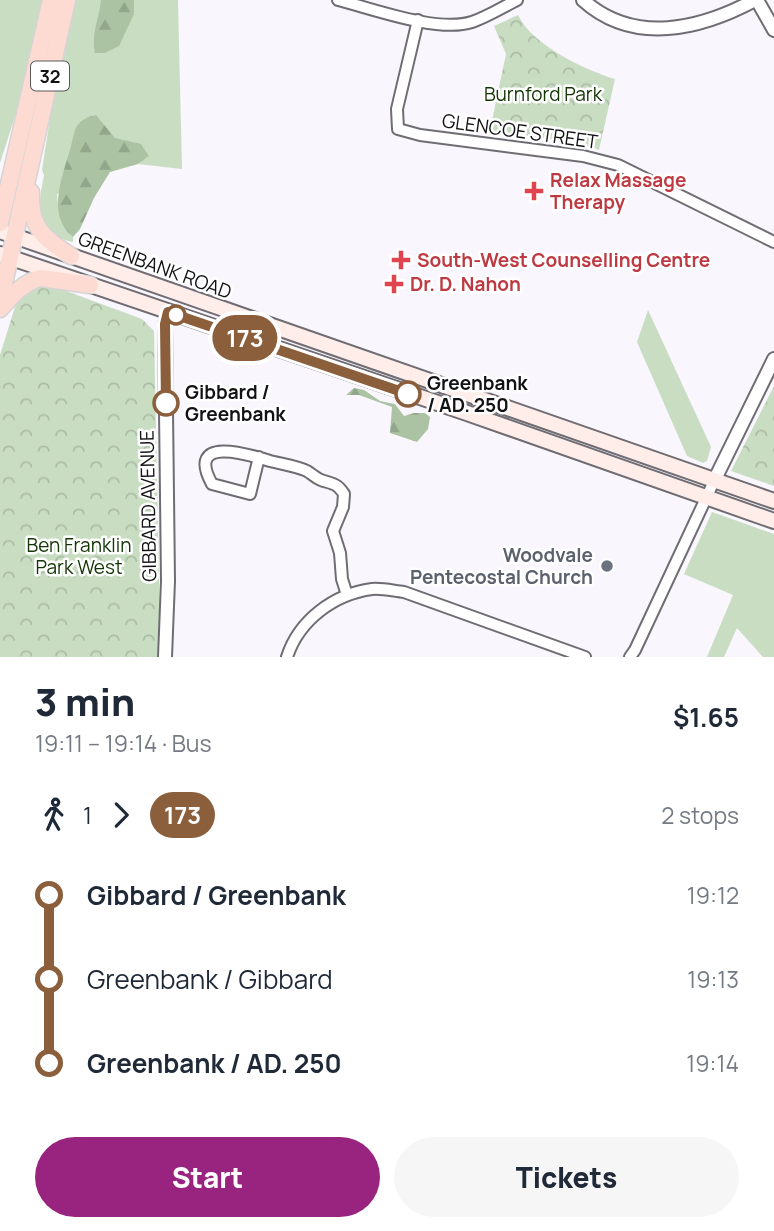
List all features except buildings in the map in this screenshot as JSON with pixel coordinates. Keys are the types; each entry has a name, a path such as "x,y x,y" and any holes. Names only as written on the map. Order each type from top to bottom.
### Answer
{"main road":[{"name":"32","path":"0,223 5,187 51,0"},
{"name":"32","path":"0,302 7,234 33,152 67,0"},
{"path":"33,152 30,209 33,219 36,227 51,242 71,256"},
{"name":"GREENBANK ROAD","path":"7,234 774,501"},
{"name":"GREENBANK ROAD","path":"5,256 774,521"},
{"path":"0,309 21,288 41,278 90,285"},
{"path":"242,337 246,318"}],"street":[{"path":"338,0 380,5 431,24 452,25 472,22 517,0"},
{"path":"583,0 608,17 646,29 668,30 708,21 756,0 774,30"},
{"name":"GLENCOE STREET","path":"418,20 397,109 398,129 420,135 583,156 618,165 774,242"},
{"name":"GIBBARD AVENUE","path":"165,657 168,581 165,324 168,312"},
{"path":"630,657 774,359"},
{"path":"259,457 250,494 212,484 205,473 208,459 218,450 259,457 307,471 318,479 336,485 344,494 343,507 333,531 340,553 342,579 347,595"},
{"path":"287,657 310,619 347,595 374,588 404,592 585,657"}],"green space":[{"path":"0,0 43,0 25,85 0,163"},
{"path":"76,0 178,0 182,169 138,164 149,156 57,194 61,218 73,237 73,242 51,233 45,225 41,217 40,197 50,118"},
{"path":"101,0 134,0 134,14 119,46 105,53 95,53 95,33"},
{"name":"Burnford Park","path":"518,15 525,26 547,46 575,63 615,79 599,150 583,144 490,130 506,54 494,26"},
{"path":"96,115 115,138 141,144 149,156 138,164 110,172 80,229 73,237 60,219 60,186 77,126"},
{"name":"Ben Franklin Park West","path":"50,285 142,319 154,331 160,627 157,657 0,657 0,355 15,307 24,295"},
{"path":"648,310 711,447 707,461 703,463 687,456 637,342"},
{"path":"774,386 774,486 731,471"},
{"path":"354,388 364,390 380,401 395,404 404,416 425,413 430,417 428,429 417,442 390,433 392,407 359,395 346,395"},
{"path":"712,512 774,534 774,657 763,657 737,628 724,657 707,657 733,595 684,574"}],"bus line":[{"name":"173","path":"166,403 165,324 168,312 408,394"}],"place":[{"name":"Relax Massage Therapy","path":"534,191"},
{"name":"South-West Counselling Centre","path":"401,260"},
{"name":"Dr. D. Nahon","path":"394,284"},
{"name":"Greenbank / AD. 250","path":"408,394"},
{"name":"Gibbard / Greenbank","path":"166,403"},
{"name":"Woodvale Pentecostal Church","path":"607,566"}]}
